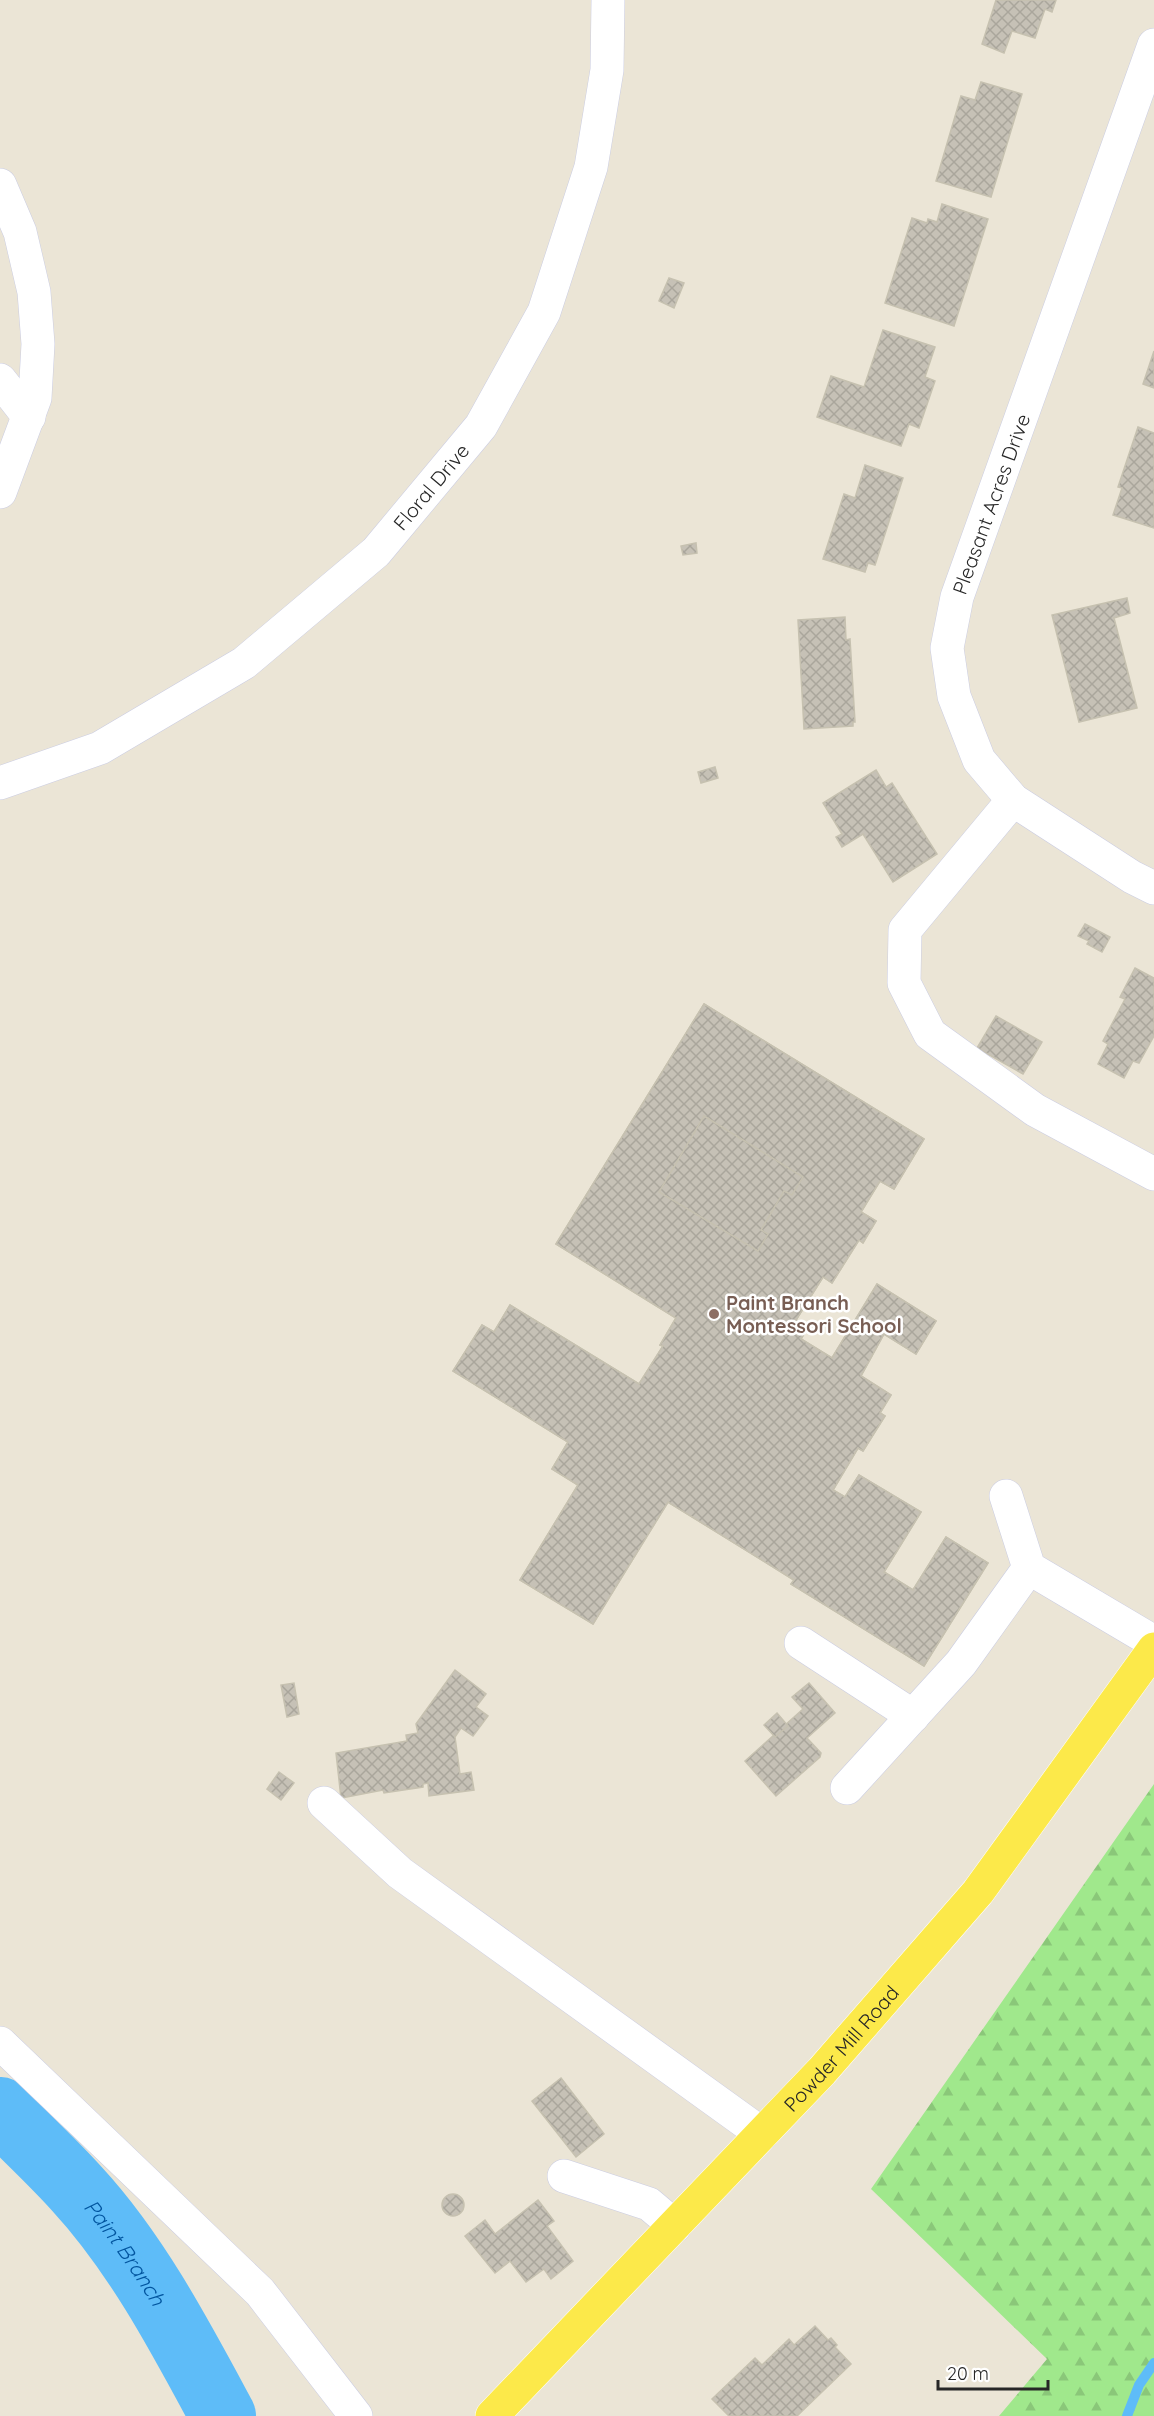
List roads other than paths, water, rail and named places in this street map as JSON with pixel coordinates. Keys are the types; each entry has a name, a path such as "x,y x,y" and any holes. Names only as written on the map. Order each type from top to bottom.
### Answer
{"main road":[{"name":"Powder Mill Road","path":"492,2416 822,2071 978,1892 1154,1649"}],"street":[{"name":"Floral Drive","path":"0,783 100,747 244,663 376,552 481,426 544,312 591,167 607,70 608,0"},
{"name":"Pleasant Acres Drive","path":"1154,45 957,597 947,648 954,696 978,760 1013,800 1132,877 1154,888"},
{"path":"0,185 20,232 34,292 38,344 35,398 0,492"},
{"path":"0,380 29,417"},
{"path":"1013,800 905,930 904,983 930,1034 1035,1110 1154,1174"},
{"path":"1006,1496 1029,1568 1154,1642"},
{"path":"847,1788 961,1663 1029,1568"},
{"path":"801,1643 913,1716"},
{"path":"324,1803 400,1873 762,2134"},
{"path":"0,2043 260,2292 356,2416"},
{"path":"564,2176 649,2204 675,2226"}],"waterway":[{"name":"Paint Branch","path":"0,2110 77,2189 119,2241 157,2298 223,2416"},
{"path":"1127,2416 1139,2385 1154,2363"}],"place":[{"name":"Paint Branch Montessori School","path":"714,1314"}]}
